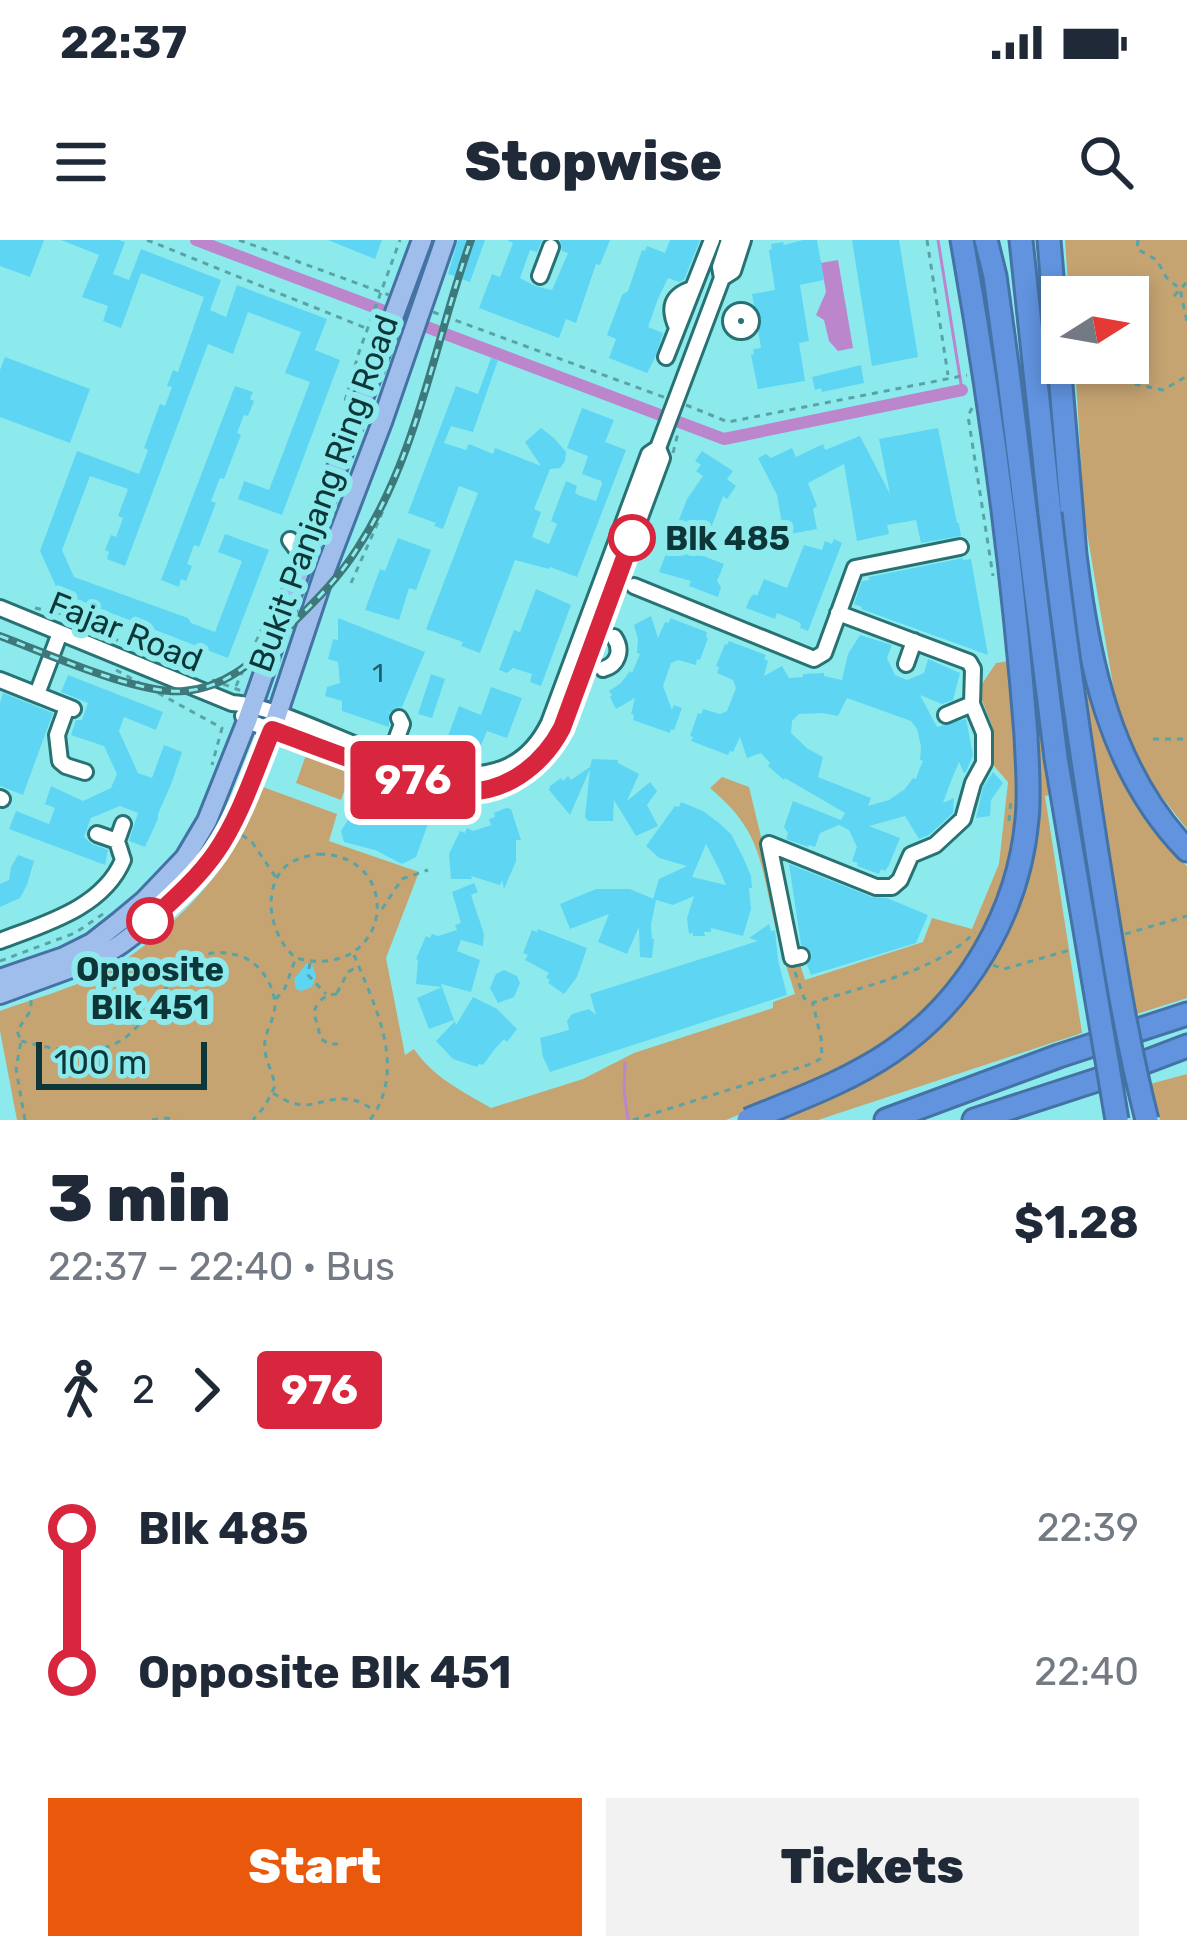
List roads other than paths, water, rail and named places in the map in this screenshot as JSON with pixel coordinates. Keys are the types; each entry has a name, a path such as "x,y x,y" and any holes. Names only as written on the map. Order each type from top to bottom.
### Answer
{"highway":[{"path":"748,1120 862,1070 913,1035 973,969 1010,899 1020,862 1027,819 1026,735 1009,558 962,240"},
{"path":"972,240 980,341"},
{"path":"990,240 1056,758 1117,1120"},
{"path":"1021,240 1069,674 1124,1012 1147,1120"},
{"path":"1048,240 1081,604 1106,713 1128,766 1148,804 1187,850"},
{"path":"886,1120 1187,1014"},
{"path":"974,1120 1187,1046"},
{"path":"1103,1078 1187,1063"}],"main road":[{"name":"Bukit Panjang Ring Road","path":"0,979 92,943 144,901 185,858 207,821 242,704 304,559 388,295 422,240"},
{"name":"Bukit Panjang Ring Road","path":"0,994 101,957 121,944 195,878 230,831 275,722 411,334 426,310 446,240"},
{"path":"369,356 401,370"}],"street":[{"path":"692,359 667,354 712,240"},
{"path":"729,240 725,272 732,347"},
{"path":"725,272 743,240"},
{"path":"540,277 551,247"},
{"path":"703,262 725,272"},
{"path":"730,316 750,293"},
{"name":"Fajar Road","path":"0,608 387,765 461,776 510,764 535,745 549,722 649,454 672,430 670,405 692,359 730,316"},
{"path":"634,586 814,659 824,653 855,568 959,547"},
{"path":"797,960 792,958 770,844 877,886 895,886 911,855 935,845 964,817 973,782 985,760 984,733 972,704 969,662 838,613"},
{"path":"38,694 60,633"},
{"path":"603,669 618,657 614,637"},
{"path":"906,664 909,637"},
{"path":"0,680 71,708 58,735 60,760 85,772"},
{"path":"946,715 972,704"},
{"path":"387,765 403,724 399,718"},
{"path":"0,941 64,915 100,892 121,866 123,855 117,841 123,824"},
{"path":"97,834 117,841"}],"waterway":[{"path":"196,240 724,439 962,390"},
{"path":"938,240 962,390"},
{"path":"625,1063 628,1120"}],"railway":[{"path":"0,636 92,671 165,690 199,689 251,662 332,582 378,513 410,438 471,240"}],"place":[{"name":"Blk 485","path":"632,538"},
{"name":"Opposite Blk 451","path":"150,921"}]}
